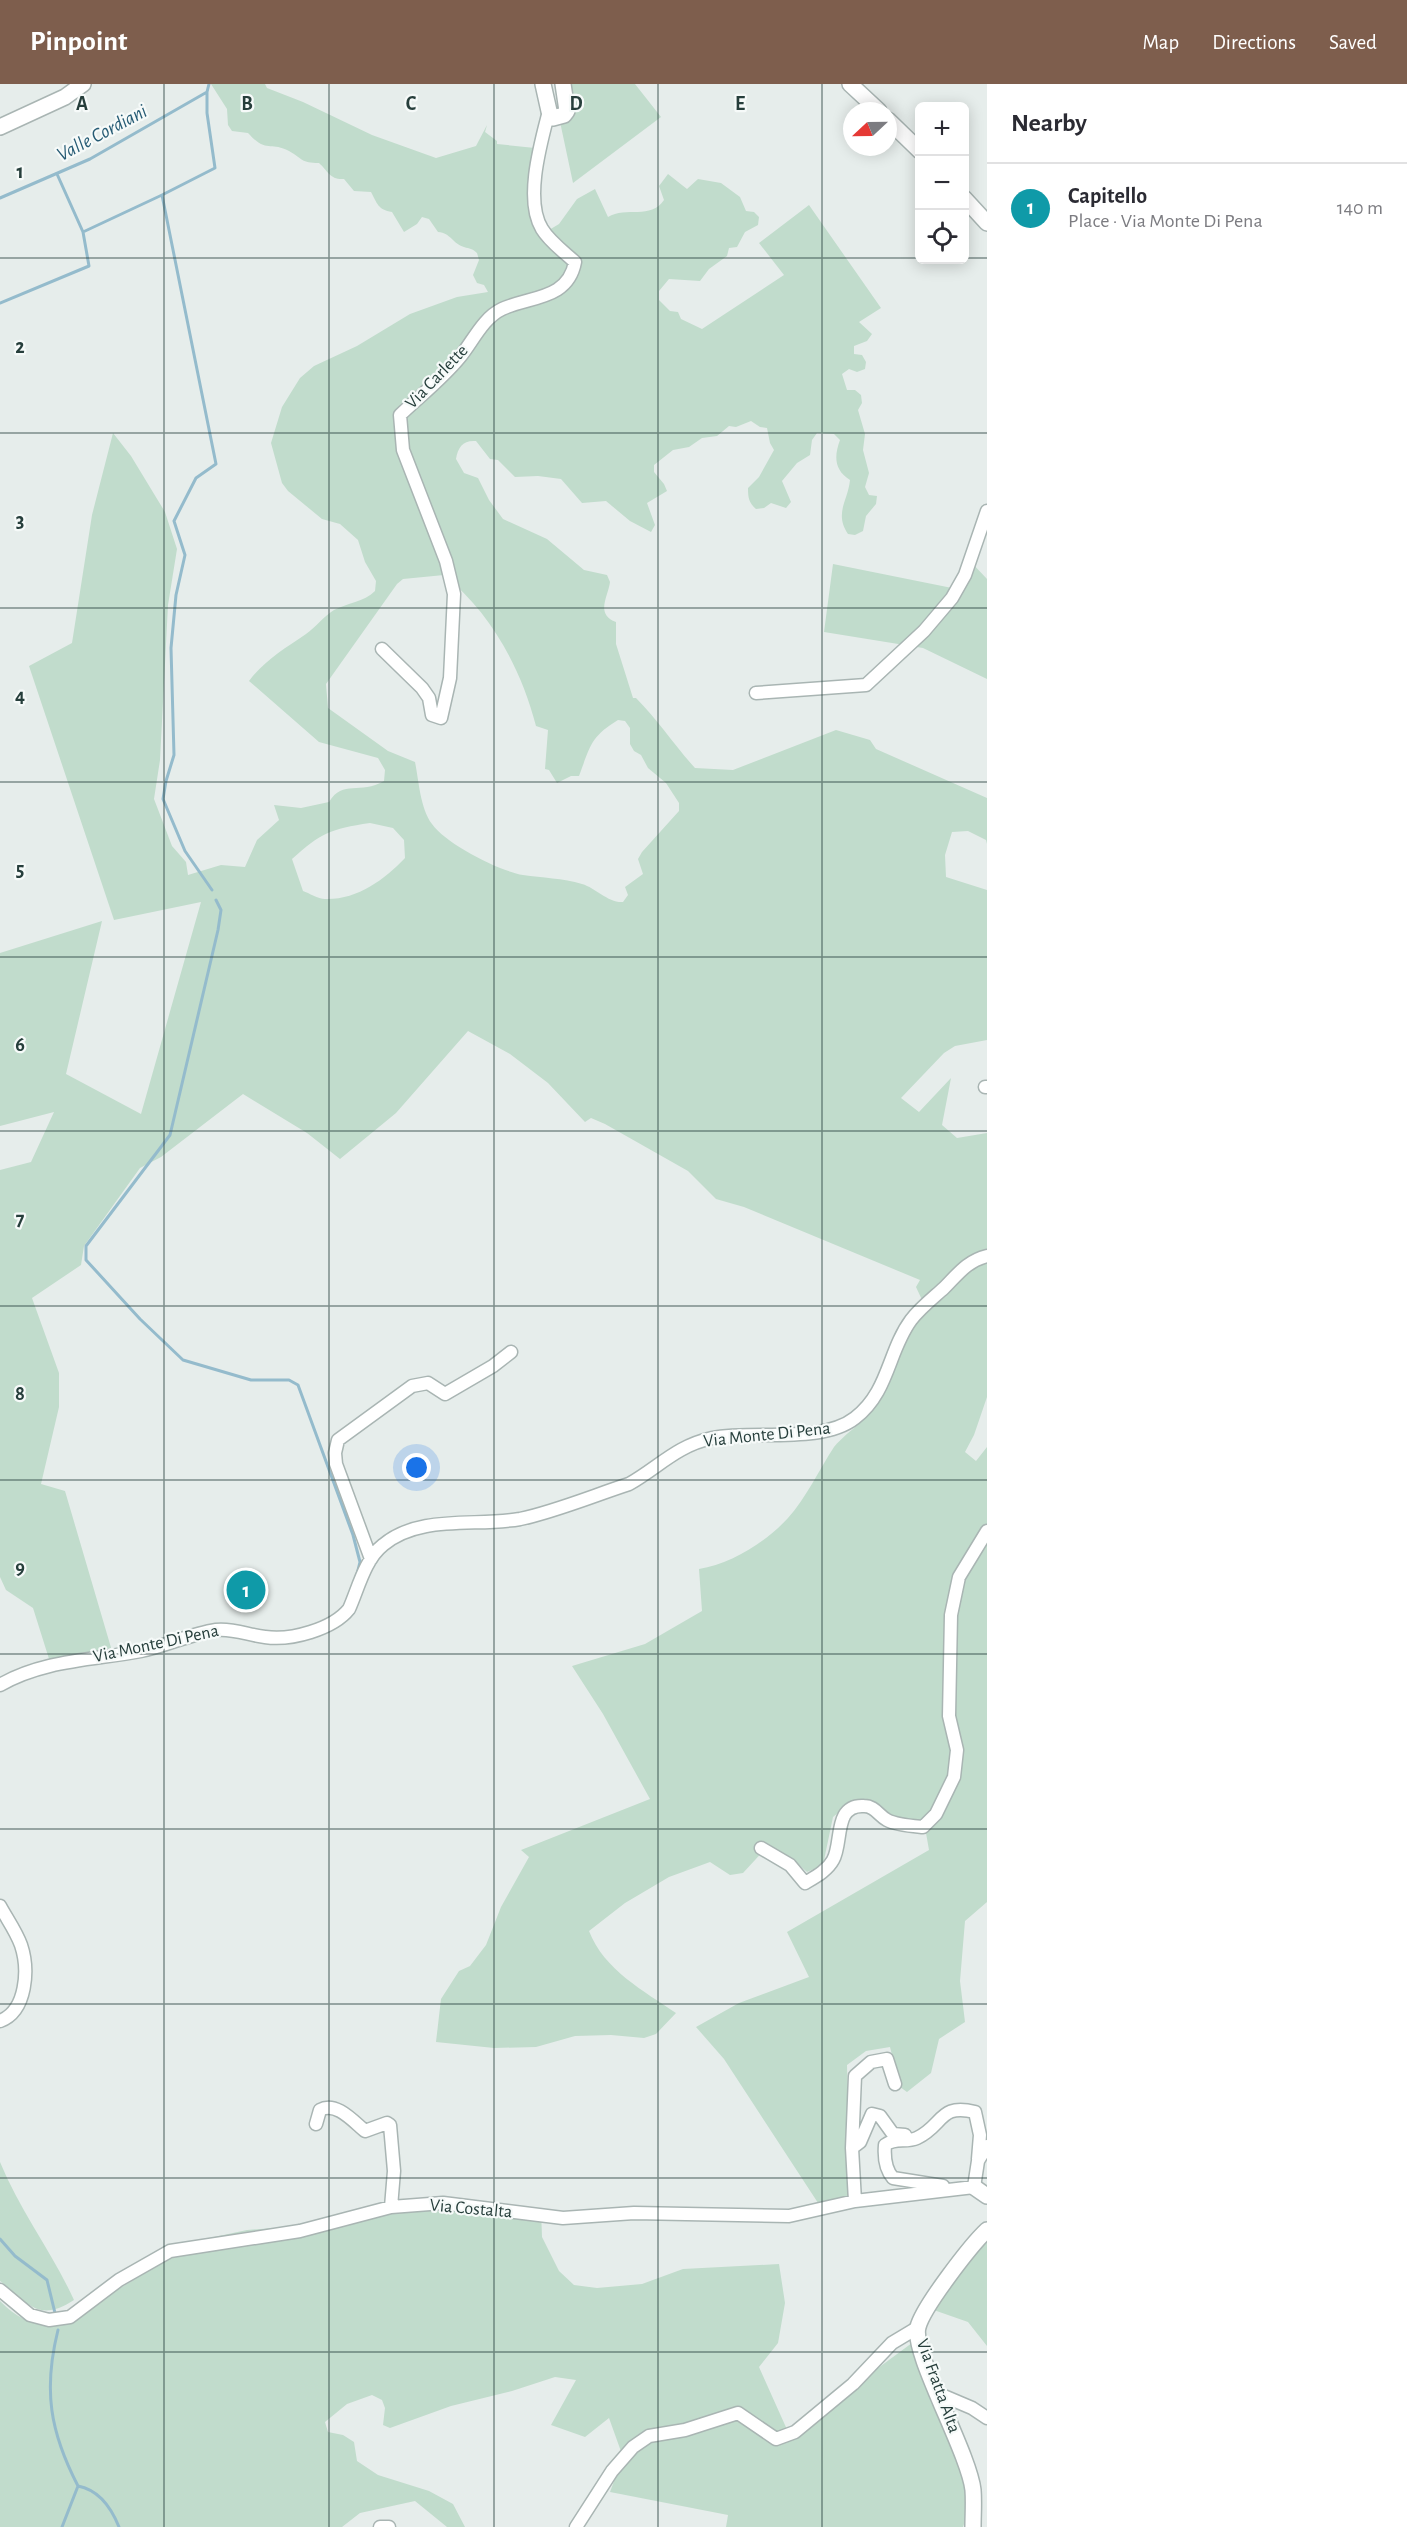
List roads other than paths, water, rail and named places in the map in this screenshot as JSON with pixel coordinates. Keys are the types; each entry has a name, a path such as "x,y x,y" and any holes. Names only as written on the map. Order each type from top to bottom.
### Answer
{"street":[{"path":"0,127 65,97 83,84"},
{"path":"543,84 549,111 553,118 564,115 567,111 563,84"},
{"path":"850,84 869,102"},
{"name":"Via Carlette","path":"382,649 422,688 429,698 432,715 441,718 450,678 454,594 446,561 403,450 400,415 459,358 489,319 502,309 554,293 573,272 574,262 542,230 536,216 534,187 549,111"},
{"path":"897,129 915,146"},
{"path":"969,203 987,223"},
{"path":"756,693 866,685 924,631 952,598 965,575 987,512"},
{"name":"Via Monte Di Pena","path":"0,1685 19,1674 40,1667 139,1652 213,1631 237,1630 277,1638 320,1628 342,1617 350,1609 371,1558 380,1546 406,1531 431,1526 521,1518 629,1484 675,1451 698,1442 735,1436 820,1433 841,1426 866,1409 877,1393 911,1320 963,1267 987,1256"},
{"path":"371,1558 336,1464 334,1453 338,1440 412,1386 428,1383 445,1394 493,1366 511,1352"},
{"path":"761,1848 790,1864 805,1882 821,1874 833,1861 838,1845 838,1826 848,1810 863,1805 876,1809 888,1821 923,1827 936,1814 954,1777 957,1749 949,1716 951,1615 959,1577 987,1531"},
{"path":"0,1906 21,1945 24,1988 12,2015 0,2021"},
{"path":"855,2201 852,2148 855,2076 872,2062 887,2059 895,2084"},
{"path":"316,2124 320,2110 326,2107 335,2108 365,2131 387,2123 390,2125 394,2171 391,2207"},
{"path":"945,2190 942,2184 915,2183 894,2178 889,2173 884,2156 885,2145 891,2140 918,2137 945,2113 960,2108 975,2112 980,2134 978,2160 981,2191"},
{"path":"852,2148 860,2142 872,2114 876,2113 892,2134 918,2137"},
{"path":"978,2160 987,2146"},
{"name":"Via Costalta","path":"0,2290 30,2315 49,2320 70,2317 119,2280 170,2251 300,2231 391,2207 443,2203 563,2218 634,2213 789,2216 855,2201 945,2190 981,2191"},
{"name":"Via Fratta Alta","path":"972,2527 973,2490 921,2349 917,2328 933,2301 987,2230"},
{"path":"576,2527 612,2471 633,2447 649,2436 685,2430 738,2413 777,2439 795,2432 853,2384 892,2343 917,2328"},
{"path":"939,2394 972,2408 987,2418"},
{"path":"380,2527 389,2527"}],"waterway":[{"name":"Valle Cordiani","path":"0,198 90,159 207,92 209,84"},
{"path":"207,92 207,113 215,168 162,195 216,464 196,478 174,521 185,555 176,595 171,648 174,755 163,799 185,851 212,890"},
{"path":"0,303 89,266 83,232 57,174"},
{"path":"83,232 162,195"},
{"path":"216,900 221,910 218,930 170,1135 86,1246 86,1260 140,1319 183,1360 251,1380 289,1380 298,1385 353,1535 360,1562 357,1574"},
{"name":"Valle Cordiani","path":"0,2239 15,2256 47,2280 55,2313"},
{"name":"Valle Cordiani","path":"58,2330 53,2352 50,2391 55,2429 78,2486 98,2495 112,2513 119,2527"},
{"path":"62,2527 78,2486"}],"place":[{"name":"Capitello","path":"246,1590"}]}
